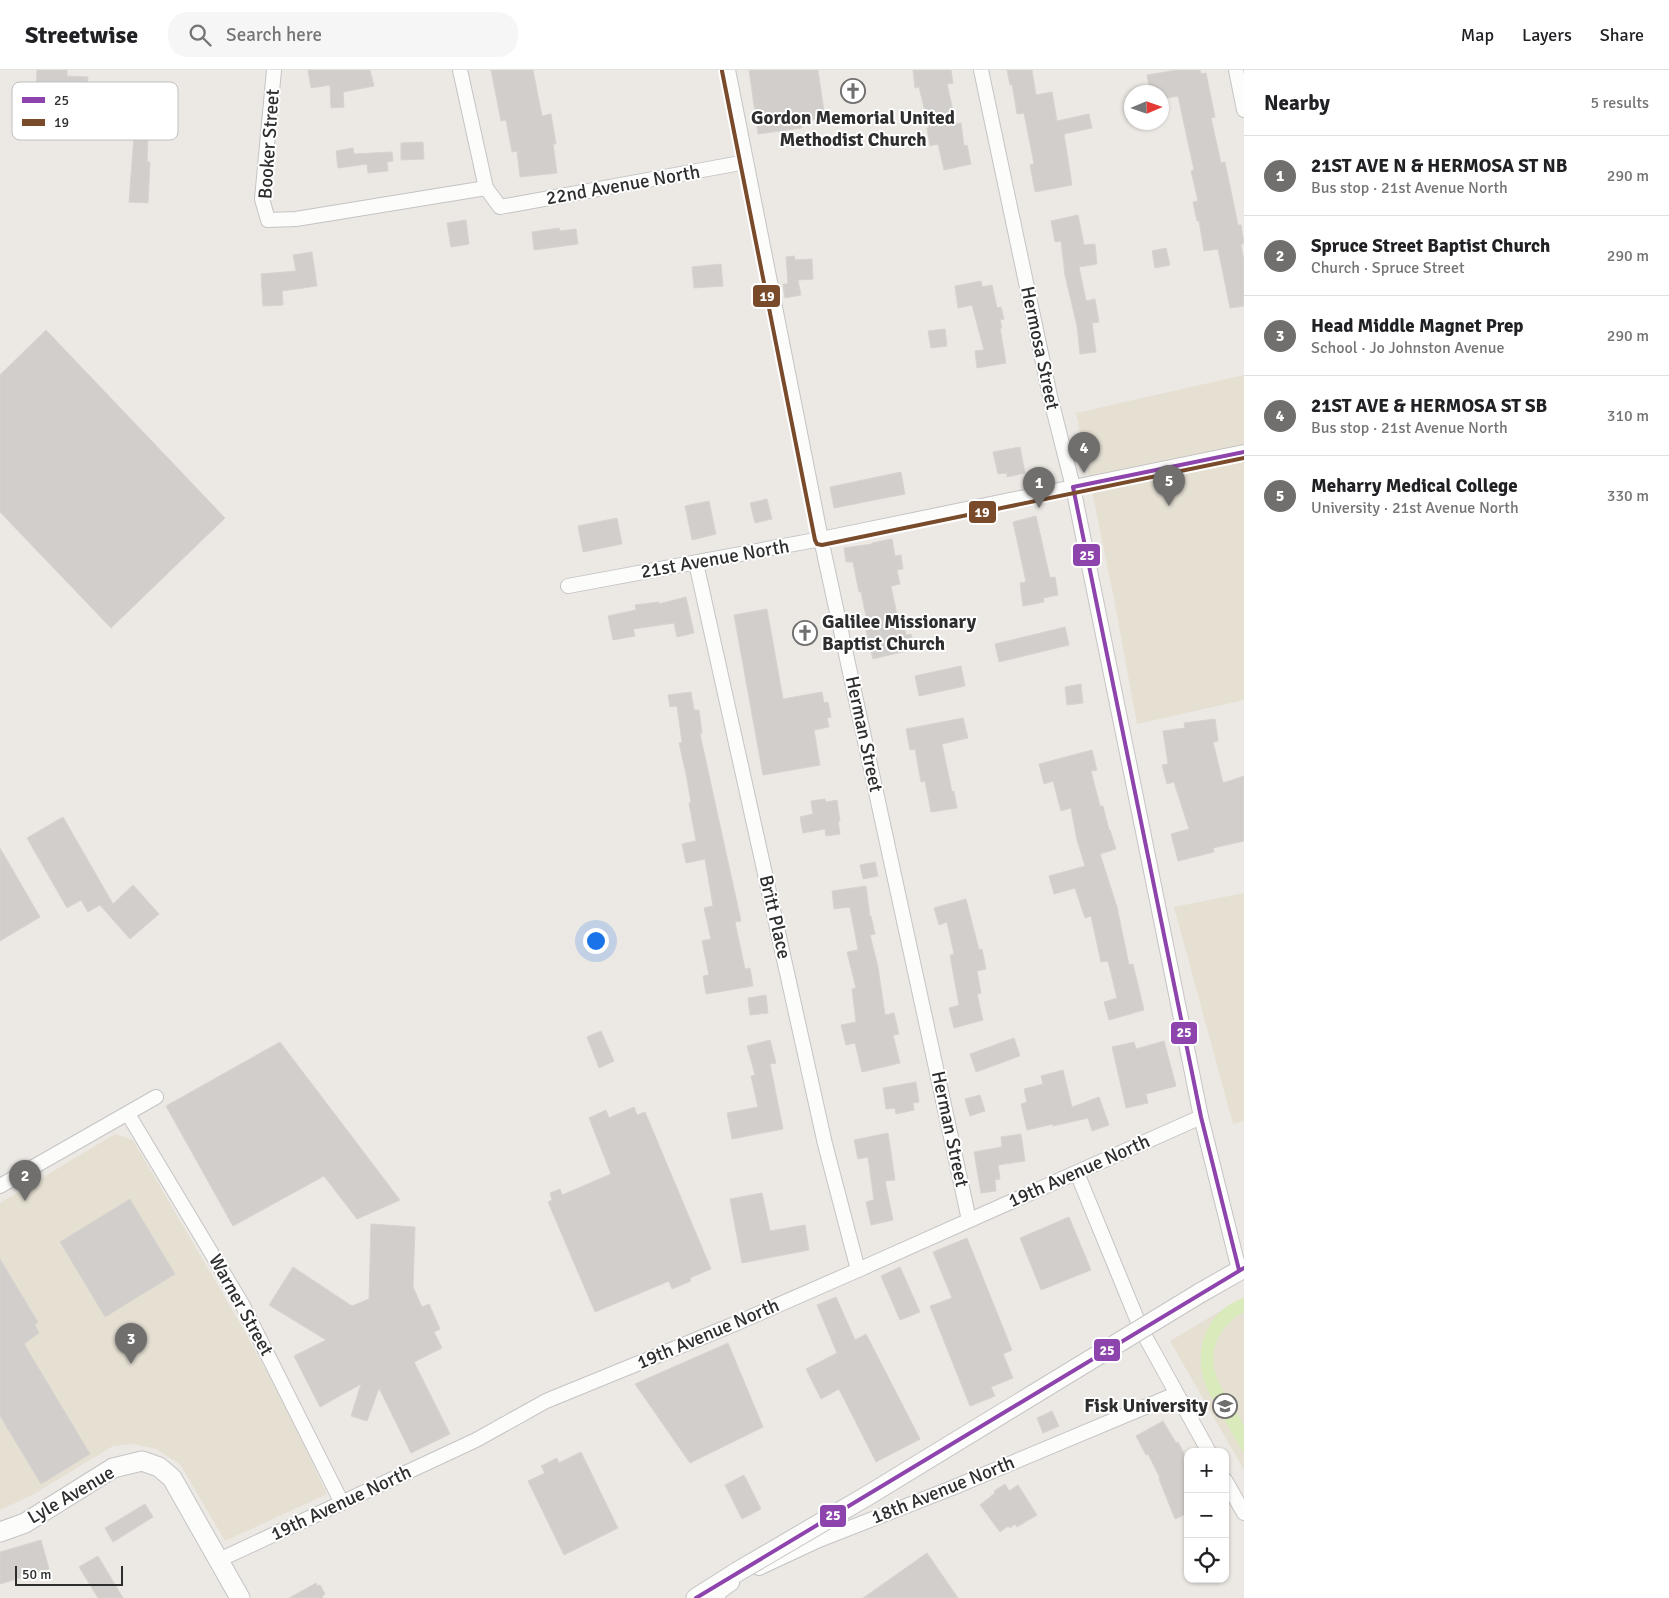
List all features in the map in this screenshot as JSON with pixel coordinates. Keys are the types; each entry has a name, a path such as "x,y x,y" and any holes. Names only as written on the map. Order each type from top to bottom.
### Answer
{"main road":[{"path":"696,1598 1242,1269"},
{"name":"Lyle Avenue","path":"0,1532 25,1523 113,1468 142,1461 159,1467 172,1478 219,1560"},
{"path":"219,1560 240,1598"}],"street":[{"name":"Booker Street","path":"274,70 262,199 268,220 296,219 486,188"},
{"path":"460,70 486,188"},
{"name":"Herman Street","path":"728,70 821,539 969,1220"},
{"name":"Hermosa Street","path":"981,70 1050,396 1073,487 1201,1117 1242,1269"},
{"path":"1236,70 1244,110"},
{"name":"22nd Avenue North","path":"486,188 500,207 746,162"},
{"name":"21st Avenue North","path":"568,586 821,539 1244,452"},
{"name":"Britt Place","path":"696,563 825,1144 858,1270"},
{"path":"0,1186 156,1097"},
{"name":"Warner Street","path":"128,1114 242,1304 342,1503"},
{"name":"19th Avenue North","path":"219,1560 476,1440 546,1401 858,1270 1201,1117"},
{"path":"1077,1172 1141,1329 1207,1448"},
{"name":"18th Avenue North","path":"716,1598 721,1591 743,1576 819,1540 952,1488 1176,1394"},
{"path":"1229,1487 1244,1513"}],"shaded area":[{"path":"1244,375 1244,700 1137,724 1076,413"},
{"path":"1244,893 1244,1121 1233,1124 1174,907"},
{"path":"115,1134 133,1140 287,1408 327,1494 225,1541 180,1464 156,1449 133,1444 113,1446 34,1494 0,1510 0,1203"},
{"name":"Fisk University","path":"1244,1297 1244,1470 1170,1341"}],"green space":[{"path":"1244,1298 1244,1312 1231,1321 1221,1333 1216,1343 1213,1361 1217,1378 1244,1427 1244,1454 1208,1391 1203,1377 1201,1349 1211,1324 1219,1313 1230,1304"}],"building":[{"path":"37,70 67,70 67,76 88,77 88,82 36,82"},
{"path":"308,70 370,70 374,86 343,92 344,107 331,108 330,85 311,88"},
{"path":"491,70 533,70 542,116 551,114 556,144 553,144 557,173 520,177 517,151 512,152 506,120 501,121"},
{"path":"749,70 818,70 825,118 801,122 802,128 758,134"},
{"path":"913,70 951,70 953,83 947,84 956,124 961,123 964,146 967,145 971,164 944,170 938,144 930,146 927,128 929,128 919,87 915,88"},
{"path":"1007,70 1032,70 1036,95 1052,92 1057,121 1089,114 1092,128 1064,134 1072,185 1035,192 1030,165 1034,164 1024,113 1017,114 1012,84 1010,85"},
{"path":"1177,70 1200,70 1201,74 1206,73 1215,117 1211,118 1221,163 1225,162 1238,225 1241,225 1244,243 1241,245 1244,261 1244,306 1230,308 1218,249 1204,251 1199,221 1197,221 1193,202 1198,201 1191,171 1194,170 1178,96 1169,98 1169,85 1149,85 1147,75"},
{"path":"134,140 148,140 147,162 150,162 148,203 129,202"},
{"path":"423,142 424,159 401,160 401,143"},
{"path":"353,148 354,154 392,152 393,161 387,162 388,171 368,173 367,164 338,168 336,151"},
{"path":"1078,215 1084,245 1095,244 1097,264 1079,267 1086,301 1095,299 1099,322 1092,323 1096,352 1080,354 1077,326 1065,275 1061,241 1055,242 1051,221"},
{"path":"466,220 469,244 451,247 447,223"},
{"path":"559,228 560,231 576,229 578,244 534,250 532,232"},
{"path":"1166,248 1170,265 1155,268 1152,251"},
{"path":"312,252 317,286 282,291 283,305 263,306 261,274 296,271 293,255"},
{"path":"794,256 795,260 812,259 813,279 798,280 801,295 785,298 783,284 788,284 786,257"},
{"path":"721,264 723,286 694,288 692,267"},
{"path":"981,281 982,287 992,285 997,308 1001,307 1004,319 1000,320 1002,328 1000,328 1006,363 977,368 975,351 984,350 972,305 958,308 955,286"},
{"path":"945,329 947,346 931,348 928,331"},
{"path":"46,330 225,518 111,628 0,512 0,375"},
{"path":"1020,447 1025,473 1007,477 1007,473 998,474 993,452"},
{"path":"901,472 905,494 834,508 830,487"},
{"path":"767,499 772,519 755,523 750,503"},
{"path":"709,501 716,534 692,540 685,506"},
{"path":"1036,516 1050,578 1055,577 1058,595 1043,598 1044,602 1023,606 1020,583 1026,582 1013,522"},
{"path":"617,518 622,544 583,552 578,526"},
{"path":"892,539 895,556 901,555 903,569 897,570 900,584 891,586 897,615 902,614 906,635 911,634 914,649 873,659 864,622 867,621 861,592 859,592 853,562 846,562 844,548"},
{"path":"686,597 694,633 677,637 674,623 633,629 635,636 613,640 608,616 636,610 635,605 659,602 659,604"},
{"path":"767,609 783,699 822,692 824,703 828,702 831,717 827,718 829,727 814,730 820,765 763,775 734,615"},
{"path":"1065,627 1069,645 999,662 995,644"},
{"path":"961,666 965,686 919,696 915,676"},
{"path":"1081,684 1083,703 1067,705 1065,687"},
{"path":"691,692 694,710 699,710 702,733 700,734 741,921 735,922 745,969 750,968 753,986 706,994 703,976 709,975 702,941 711,939 704,908 713,906 705,859 686,863 682,844 696,841 689,803 691,802 679,743 682,742 677,706 670,707 668,695"},
{"path":"963,718 968,738 942,744 957,808 931,812 925,781 921,782 915,749 910,750 906,729"},
{"path":"1215,719 1218,741 1213,742 1223,783 1244,776 1244,841 1213,848 1214,852 1178,861 1171,834 1189,829 1174,782 1167,784 1162,765 1168,764 1163,731 1185,728 1184,723"},
{"path":"1092,750 1097,770 1091,771 1100,806 1103,806 1116,849 1100,854 1117,907 1129,965 1133,964 1144,1010 1109,1020 1104,1002 1117,998 1108,961 1101,962 1091,916 1085,918 1075,888 1054,894 1049,876 1085,866 1077,840 1071,808 1061,811 1053,781 1044,784 1039,764"},
{"path":"825,799 826,802 837,800 840,834 826,836 825,829 803,833 800,817 813,814 811,801"},
{"path":"63,817 113,904 133,885 159,914 130,939 100,905 88,912 81,900 67,908 27,838"},
{"path":"0,848 40,917 0,941"},
{"path":"875,862 878,876 863,879 860,865"},
{"path":"866,886 870,917 875,934 870,935 878,967 885,1015 894,1013 899,1034 893,1035 900,1063 862,1072 855,1043 846,1045 841,1025 856,1022 852,989 856,988 847,952 858,950 850,907 834,909 832,891"},
{"path":"966,899 979,950 982,949 986,969 977,971 981,993 977,994 983,1020 954,1028 949,1008 959,1005 950,955 954,954 947,922 939,925 934,908"},
{"path":"766,995 768,1013 750,1015 748,998"},
{"path":"601,1031 614,1061 599,1068 587,1037"},
{"path":"1014,1038 1020,1056 976,1072 970,1054"},
{"path":"770,1040 776,1063 770,1064 783,1129 732,1139 727,1113 758,1107 751,1076 755,1075 747,1046"},
{"path":"1164,1041 1176,1086 1146,1094 1148,1103 1126,1108 1112,1047 1134,1042 1136,1049"},
{"path":"280,1042 400,1200 357,1219 324,1176 233,1226 166,1106"},
{"path":"1063,1070 1072,1107 1099,1097 1109,1125 1092,1131 1088,1118 1027,1130 1021,1104 1027,1102 1024,1089 1043,1084 1041,1076"},
{"path":"916,1082 919,1102 913,1103 914,1110 896,1114 895,1108 886,1109 883,1088"},
{"path":"980,1095 985,1111 970,1116 965,1099"},
{"path":"634,1107 637,1115 645,1112 711,1269 690,1278 691,1281 672,1289 669,1281 595,1312 548,1202 552,1200 550,1193 560,1189 562,1195 611,1174 589,1118 606,1110 609,1118"},
{"path":"888,1133 895,1180 885,1181 893,1220 871,1225 866,1202 874,1200 868,1157 858,1159 854,1140"},
{"path":"1021,1134 1025,1161 998,1165 1000,1179 995,1180 996,1191 981,1193 974,1152 1002,1147 1001,1137"},
{"path":"762,1193 770,1231 805,1225 809,1250 742,1263 730,1199"},
{"path":"130,1199 175,1274 105,1317 60,1242"},
{"path":"1069,1217 1091,1270 1041,1290 1020,1238"},
{"path":"371,1224 415,1227 413,1287 422,1307 429,1304 440,1329 434,1332 442,1348 414,1362 450,1434 411,1453 379,1388 367,1421 351,1416 361,1384 320,1407 294,1356 326,1340 269,1305 293,1267 352,1306 369,1299"},
{"path":"967,1238 1012,1350 1003,1354 1013,1378 991,1387 995,1396 970,1406 930,1306 952,1298 933,1252"},
{"path":"0,1259 38,1322 35,1325 39,1333 24,1344 90,1454 41,1484 0,1416"},
{"path":"900,1267 920,1312 900,1320 881,1276"},
{"path":"836,1297 855,1340 866,1334 920,1439 876,1462 839,1389 821,1399 806,1369 837,1353 817,1305"},
{"path":"728,1343 763,1427 690,1463 635,1384"},
{"path":"1052,1411 1059,1426 1043,1433 1037,1418"},
{"path":"1163,1421 1176,1443 1178,1442 1184,1453 1184,1515 1175,1519 1160,1478 1136,1436"},
{"path":"581,1452 618,1528 564,1555 528,1481 545,1473 541,1466 557,1458 559,1463"},
{"path":"744,1475 761,1509 742,1519 725,1485"},
{"path":"1005,1484 1009,1491 1018,1485 1037,1515 1017,1527 1015,1524 1010,1528 1008,1526 1000,1532 980,1505 995,1493 994,1491"},
{"path":"145,1504 153,1517 113,1542 105,1528"},
{"path":"41,1540 49,1569 0,1584 0,1552"},
{"path":"927,1553 958,1598 863,1598"},
{"path":"98,1556 123,1598 98,1598 79,1567"},
{"path":"316,1583 317,1586 320,1585 325,1594 322,1596 323,1598 289,1598"}],"transit line":[{"name":"19","path":"722,71 817,544 822,545 1244,458"},
{"name":"25","path":"1239,1270 1201,1117 1073,487 1244,452"},
{"name":"25","path":"696,1598 1244,1268"}],"place":[{"name":"Gordon Memorial United Methodist Church","path":"853,91"},
{"name":"21ST AVE & HERMOSA ST SB","path":"1084,473"},
{"name":"Meharry Medical College","path":"1169,506"},
{"name":"21ST AVE N & HERMOSA ST NB","path":"1039,508"},
{"name":"Galilee Missionary Baptist Church","path":"805,633"},
{"name":"Spruce Street Baptist Church","path":"25,1201"},
{"name":"Head Middle Magnet Prep","path":"131,1364"},
{"name":"Fisk University","path":"1225,1406"}]}
